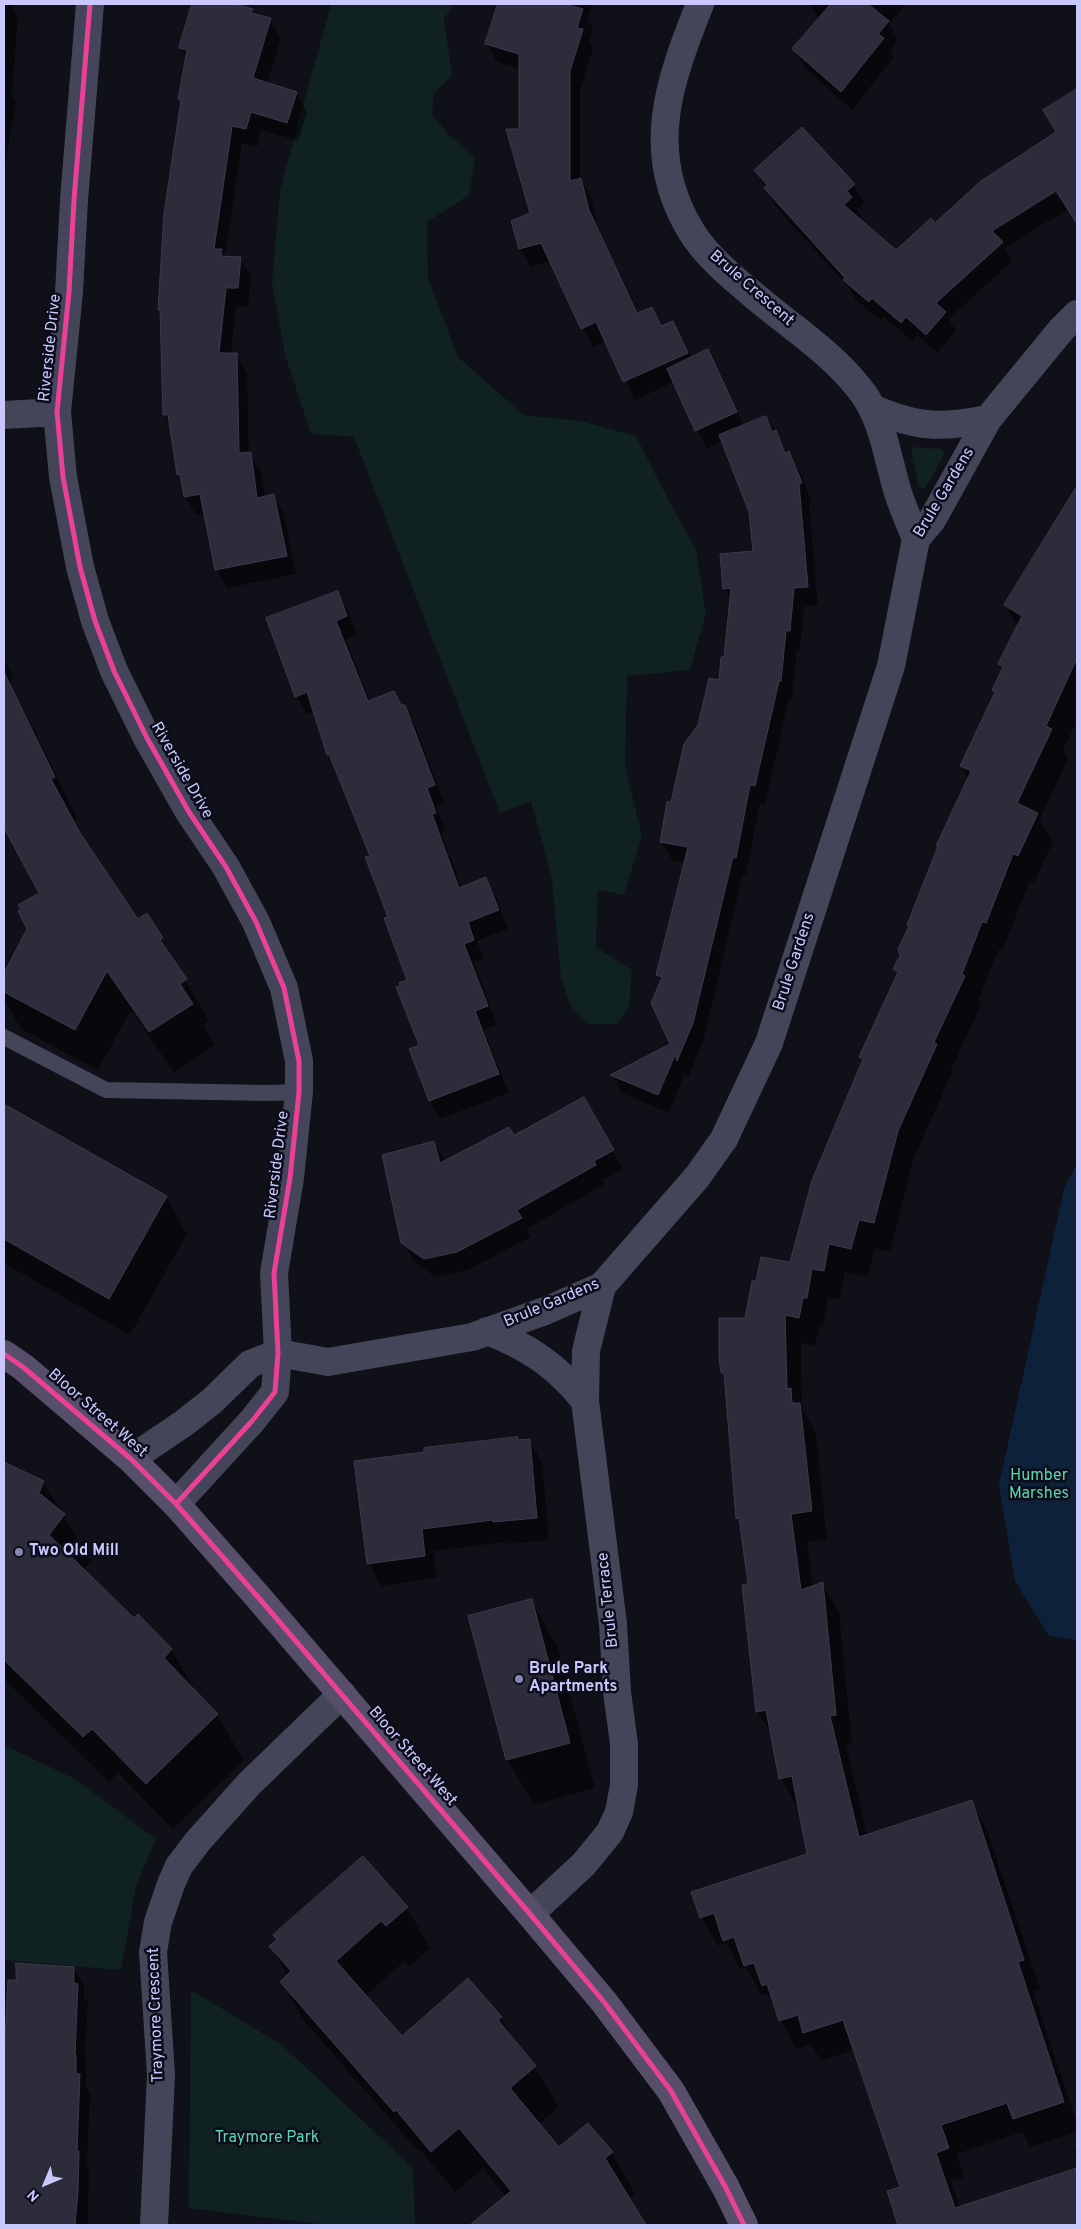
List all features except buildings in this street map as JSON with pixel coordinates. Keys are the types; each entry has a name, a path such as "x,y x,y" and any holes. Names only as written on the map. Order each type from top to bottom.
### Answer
{"main road":[{"name":"Bloor Street West","path":"4,1354 23,1367 131,1459 176,1504 530,1914 604,2002 671,2092 726,2188 744,2225"}],"street":[{"name":"Riverside Drive","path":"90,4 74,200 69,292 56,412 63,462 63,478 80,567 95,621 114,672 147,738 188,812 226,867 256,922 284,988 299,1061 299,1092 290,1178 274,1273 278,1353 275,1392 252,1421 176,1504"},
{"name":"Brule Crescent","path":"700,4 678,60 666,108 664,149 669,178 679,207 691,232 712,258 838,364 859,387 874,408 899,494 916,539"},
{"name":"Brule Gardens","path":"278,1353 328,1362 472,1337 544,1311 602,1286 697,1177 724,1139 769,1043 891,666 916,539 932,520 988,419 1060,330 1077,314"},
{"name":"Brule Crescent","path":"874,408 900,420 922,424 954,426 988,419"},
{"path":"4,415 56,412"},
{"name":"Brule Terrace","path":"530,1914 584,1864 610,1832 619,1812 624,1785 624,1744 617,1692 613,1624 585,1401 586,1351 602,1286"},
{"path":"488,1331 525,1347 542,1358 558,1371 585,1401"},
{"path":"131,1459 184,1424 212,1401 250,1364 278,1353"},
{"name":"Traymore Crescent","path":"154,2225 161,2075 153,1952 158,1922 171,1884 179,1866 249,1784 342,1694"}],"lane":[{"path":"4,1038 106,1090 299,1092"}],"green space":[{"path":"331,4 456,4 444,18 452,75 434,93 432,115 448,134 475,158 469,195 427,222 428,278 458,357 524,415 580,421 636,436 696,549 706,614 690,670 627,676 625,766 642,835 624,895 598,890 596,947 632,970 629,1007 617,1024 589,1024 571,1006 561,978 552,879 531,801 500,813 354,437 311,434 285,355 272,283 280,190"},
{"path":"914,447 941,449 945,453 925,489 919,487 911,452"},
{"path":"4,1745 75,1779 156,1839 136,1886 121,1970 4,1960"},
{"name":"Traymore Park","path":"191,1990 282,2045 413,2168 415,2225 327,2225 189,2208"}],"water":[{"name":"Humber Marshes","path":"1077,1163 1077,1640 1049,1636 1015,1581 999,1485 1064,1189"}],"cycle path":[{"path":"90,4 74,200 69,292 57,412 63,477 80,567 95,621 114,671 147,738 189,812 226,867 256,922 284,988 299,1061 299,1092 290,1178 274,1273 278,1353 275,1392 252,1421 176,1504"},
{"path":"4,1354 23,1367 131,1459 176,1504 530,1914 604,2002 671,2091 726,2188 744,2225"}],"place":[{"name":"Two Old Mill","path":"19,1552"},
{"name":"Brule Park Apartments","path":"519,1679"}]}
